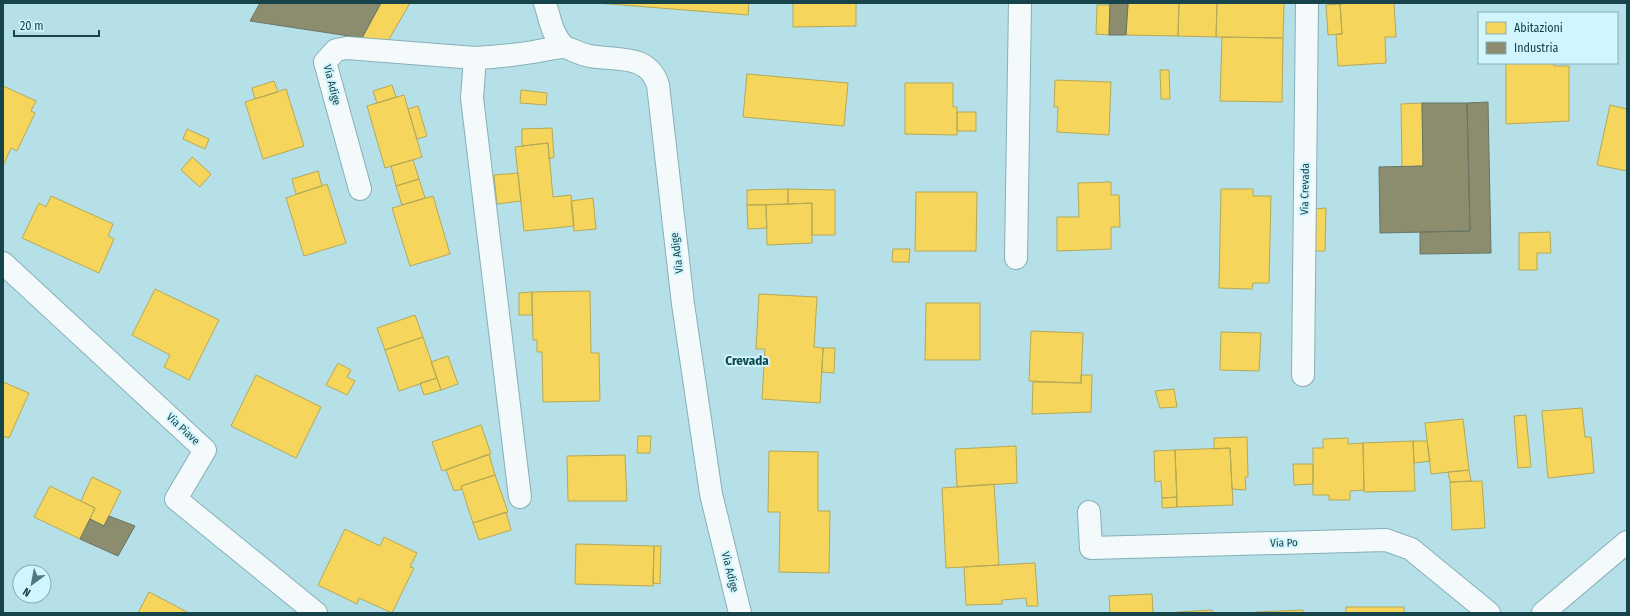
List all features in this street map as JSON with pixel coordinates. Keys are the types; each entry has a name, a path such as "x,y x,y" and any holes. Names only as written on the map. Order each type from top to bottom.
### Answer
{"street":[{"path":"545,3 557,39 564,47"},
{"path":"1016,258 1020,3"},
{"name":"Via Crevada","path":"1303,375 1307,3"},
{"name":"Via Adige","path":"360,189 325,62 336,50 347,48 475,58 512,55 564,47 577,53 590,56 638,62 648,68 655,76 658,85 683,304 711,494 740,613"},
{"path":"475,58 472,98 520,497"},
{"name":"Via Piave","path":"3,263 205,450 176,499 316,613"},
{"name":"Via Po","path":"1089,512 1091,548 1386,540 1411,549 1489,613"},
{"path":"1543,613 1627,542"}],"building: Abitazioni":[{"path":"381,3 410,3 388,41 362,38"},
{"path":"597,3 749,3 748,15"},
{"path":"793,3 856,3 856,26 793,27"},
{"path":"1128,3 1179,3 1178,36 1126,35"},
{"path":"1179,3 1217,3 1216,37 1178,36"},
{"path":"1217,3 1284,3 1283,38 1216,37"},
{"path":"1394,3 1396,37 1385,37 1386,63 1338,66 1336,34 1342,34 1340,4"},
{"path":"1340,4 1342,34 1328,35 1326,5"},
{"path":"1097,5 1110,5 1109,35 1096,34"},
{"path":"1222,37 1283,38 1282,102 1220,101"},
{"path":"1506,64 1553,64 1554,66 1569,66 1569,121 1506,124"},
{"path":"1160,70 1169,70 1170,99 1161,99"},
{"path":"747,74 848,83 844,126 743,117"},
{"path":"1055,80 1111,82 1109,135 1057,132 1058,107 1054,107"},
{"path":"274,81 278,92 255,99 252,88"},
{"path":"905,83 953,83 953,107 957,107 957,135 905,134"},
{"path":"392,85 396,97 377,103 373,91"},
{"path":"3,86 36,101 31,111 35,113 17,151 11,148 3,166"},
{"path":"286,89 304,146 263,159 245,102"},
{"path":"521,90 547,93 546,105 520,103"},
{"path":"404,95 422,157 385,168 367,106"},
{"path":"1422,103 1423,166 1402,167 1401,104"},
{"path":"1610,105 1627,109 1627,171 1597,165"},
{"path":"418,106 427,136 417,139 408,109"},
{"path":"957,112 976,112 976,131 957,131"},
{"path":"552,128 554,157 549,159 548,143 522,146 522,129"},
{"path":"187,129 209,139 205,149 183,139"},
{"path":"548,143 553,197 571,195 574,226 524,231 515,147"},
{"path":"192,157 211,174 200,187 181,170"},
{"path":"413,160 419,179 396,186 391,166"},
{"path":"318,171 322,186 296,194 292,179"},
{"path":"518,173 521,201 497,204 494,175"},
{"path":"419,179 425,198 402,205 396,186"},
{"path":"1111,182 1111,195 1119,195 1120,227 1111,227 1111,249 1057,251 1057,217 1079,217 1078,183"},
{"path":"327,184 346,243 304,256 286,198"},
{"path":"788,189 788,204 747,205 747,190"},
{"path":"788,189 835,190 835,235 812,235 812,203 788,204"},
{"path":"1221,189 1253,189 1253,196 1271,196 1269,283 1253,283 1252,289 1219,288"},
{"path":"916,192 977,192 976,251 915,251"},
{"path":"51,196 113,224 108,236 114,239 99,273 22,238 39,203 46,207"},
{"path":"433,196 450,254 410,266 392,208"},
{"path":"593,198 596,229 574,231 571,201"},
{"path":"812,203 812,243 767,245 766,205"},
{"path":"747,205 766,205 767,228 748,229"},
{"path":"1326,208 1325,251 1312,251 1313,209"},
{"path":"1550,232 1551,253 1537,253 1537,270 1519,270 1519,233"},
{"path":"893,249 910,249 909,262 892,262"},
{"path":"155,289 219,320 189,380 164,367 170,355 132,335"},
{"path":"590,291 591,353 599,353 600,401 543,402 542,352 537,352 537,340 533,340 532,292"},
{"path":"532,292 532,315 519,315 519,293"},
{"path":"759,294 817,297 814,347 823,348 820,403 762,399 765,349 756,349"},
{"path":"926,303 980,303 980,360 925,360"},
{"path":"415,315 423,337 385,350 377,328"},
{"path":"1031,331 1083,333 1081,383 1029,381"},
{"path":"1221,332 1261,333 1259,371 1220,370"},
{"path":"423,337 437,378 399,391 385,350"},
{"path":"823,348 835,348 834,373 822,372"},
{"path":"448,356 458,384 441,390 431,362"},
{"path":"338,363 351,370 347,377 355,381 347,395 326,385"},
{"path":"256,375 321,407 296,458 231,426"},
{"path":"1081,375 1092,375 1091,412 1032,414 1033,382 1081,383"},
{"path":"437,378 441,390 424,395 420,383"},
{"path":"3,382 29,393 9,438 3,436"},
{"path":"1174,389 1177,407 1160,408 1155,391"},
{"path":"1582,408 1585,437 1591,437 1594,473 1548,478 1542,411"},
{"path":"1526,415 1531,467 1518,468 1514,416"},
{"path":"1463,419 1469,470 1431,474 1425,423"},
{"path":"481,425 491,454 442,471 432,442"},
{"path":"638,436 651,436 650,453 637,453"},
{"path":"1247,437 1248,477 1245,477 1246,490 1232,489 1230,448 1214,449 1214,438"},
{"path":"1348,438 1348,444 1363,443 1364,490 1350,491 1350,500 1329,500 1329,495 1313,495 1313,448 1323,448 1323,439"},
{"path":"1413,441 1427,441 1430,461 1414,463"},
{"path":"1413,441 1415,491 1364,492 1363,443"},
{"path":"1016,446 1017,483 957,487 955,449"},
{"path":"1230,448 1233,505 1177,507 1175,450"},
{"path":"1175,450 1177,497 1162,498 1161,481 1155,482 1154,451"},
{"path":"769,451 818,452 818,511 830,511 829,573 779,572 780,512 768,512"},
{"path":"489,454 495,475 461,486 462,489 454,491 446,470"},
{"path":"625,455 627,501 568,501 567,456"},
{"path":"1293,464 1313,464 1313,484 1294,485"},
{"path":"1469,470 1471,481 1450,482 1448,472"},
{"path":"495,475 508,512 473,523 461,486"},
{"path":"92,477 121,491 104,526 90,519 95,508 81,501"},
{"path":"1482,481 1485,528 1452,530 1450,482"},
{"path":"994,484 999,565 946,568 942,488"},
{"path":"50,486 95,508 80,539 34,517"},
{"path":"1177,497 1177,507 1162,508 1162,498"},
{"path":"506,512 511,530 479,540 473,523"},
{"path":"345,529 380,546 384,537 417,553 410,567 414,568 392,613 359,598 357,604 318,585"},
{"path":"576,544 654,546 653,586 575,584"},
{"path":"654,546 661,546 660,584 653,583"},
{"path":"1035,563 1038,606 1027,606 1026,598 1002,600 1002,604 966,605 964,567"},
{"path":"149,592 189,613 138,613"},
{"path":"1152,594 1153,613 1110,613 1109,596"},
{"path":"1346,607 1404,607 1404,613 1346,613"},
{"path":"1212,610 1212,613 1177,613 1177,612"},
{"path":"1303,610 1303,613 1255,613 1255,612"}],"building: Industria":[{"path":"260,3 381,3 362,38 250,21"},
{"path":"1110,3 1128,3 1126,35 1109,35"},
{"path":"1488,102 1491,253 1420,254 1420,232 1470,231 1467,103"},
{"path":"1422,103 1467,103 1470,231 1380,233 1379,167 1423,166"},
{"path":"109,516 135,526 118,556 80,539 90,519 104,526"}],"district":[{"name":"Crevada","path":"747,360"}]}
